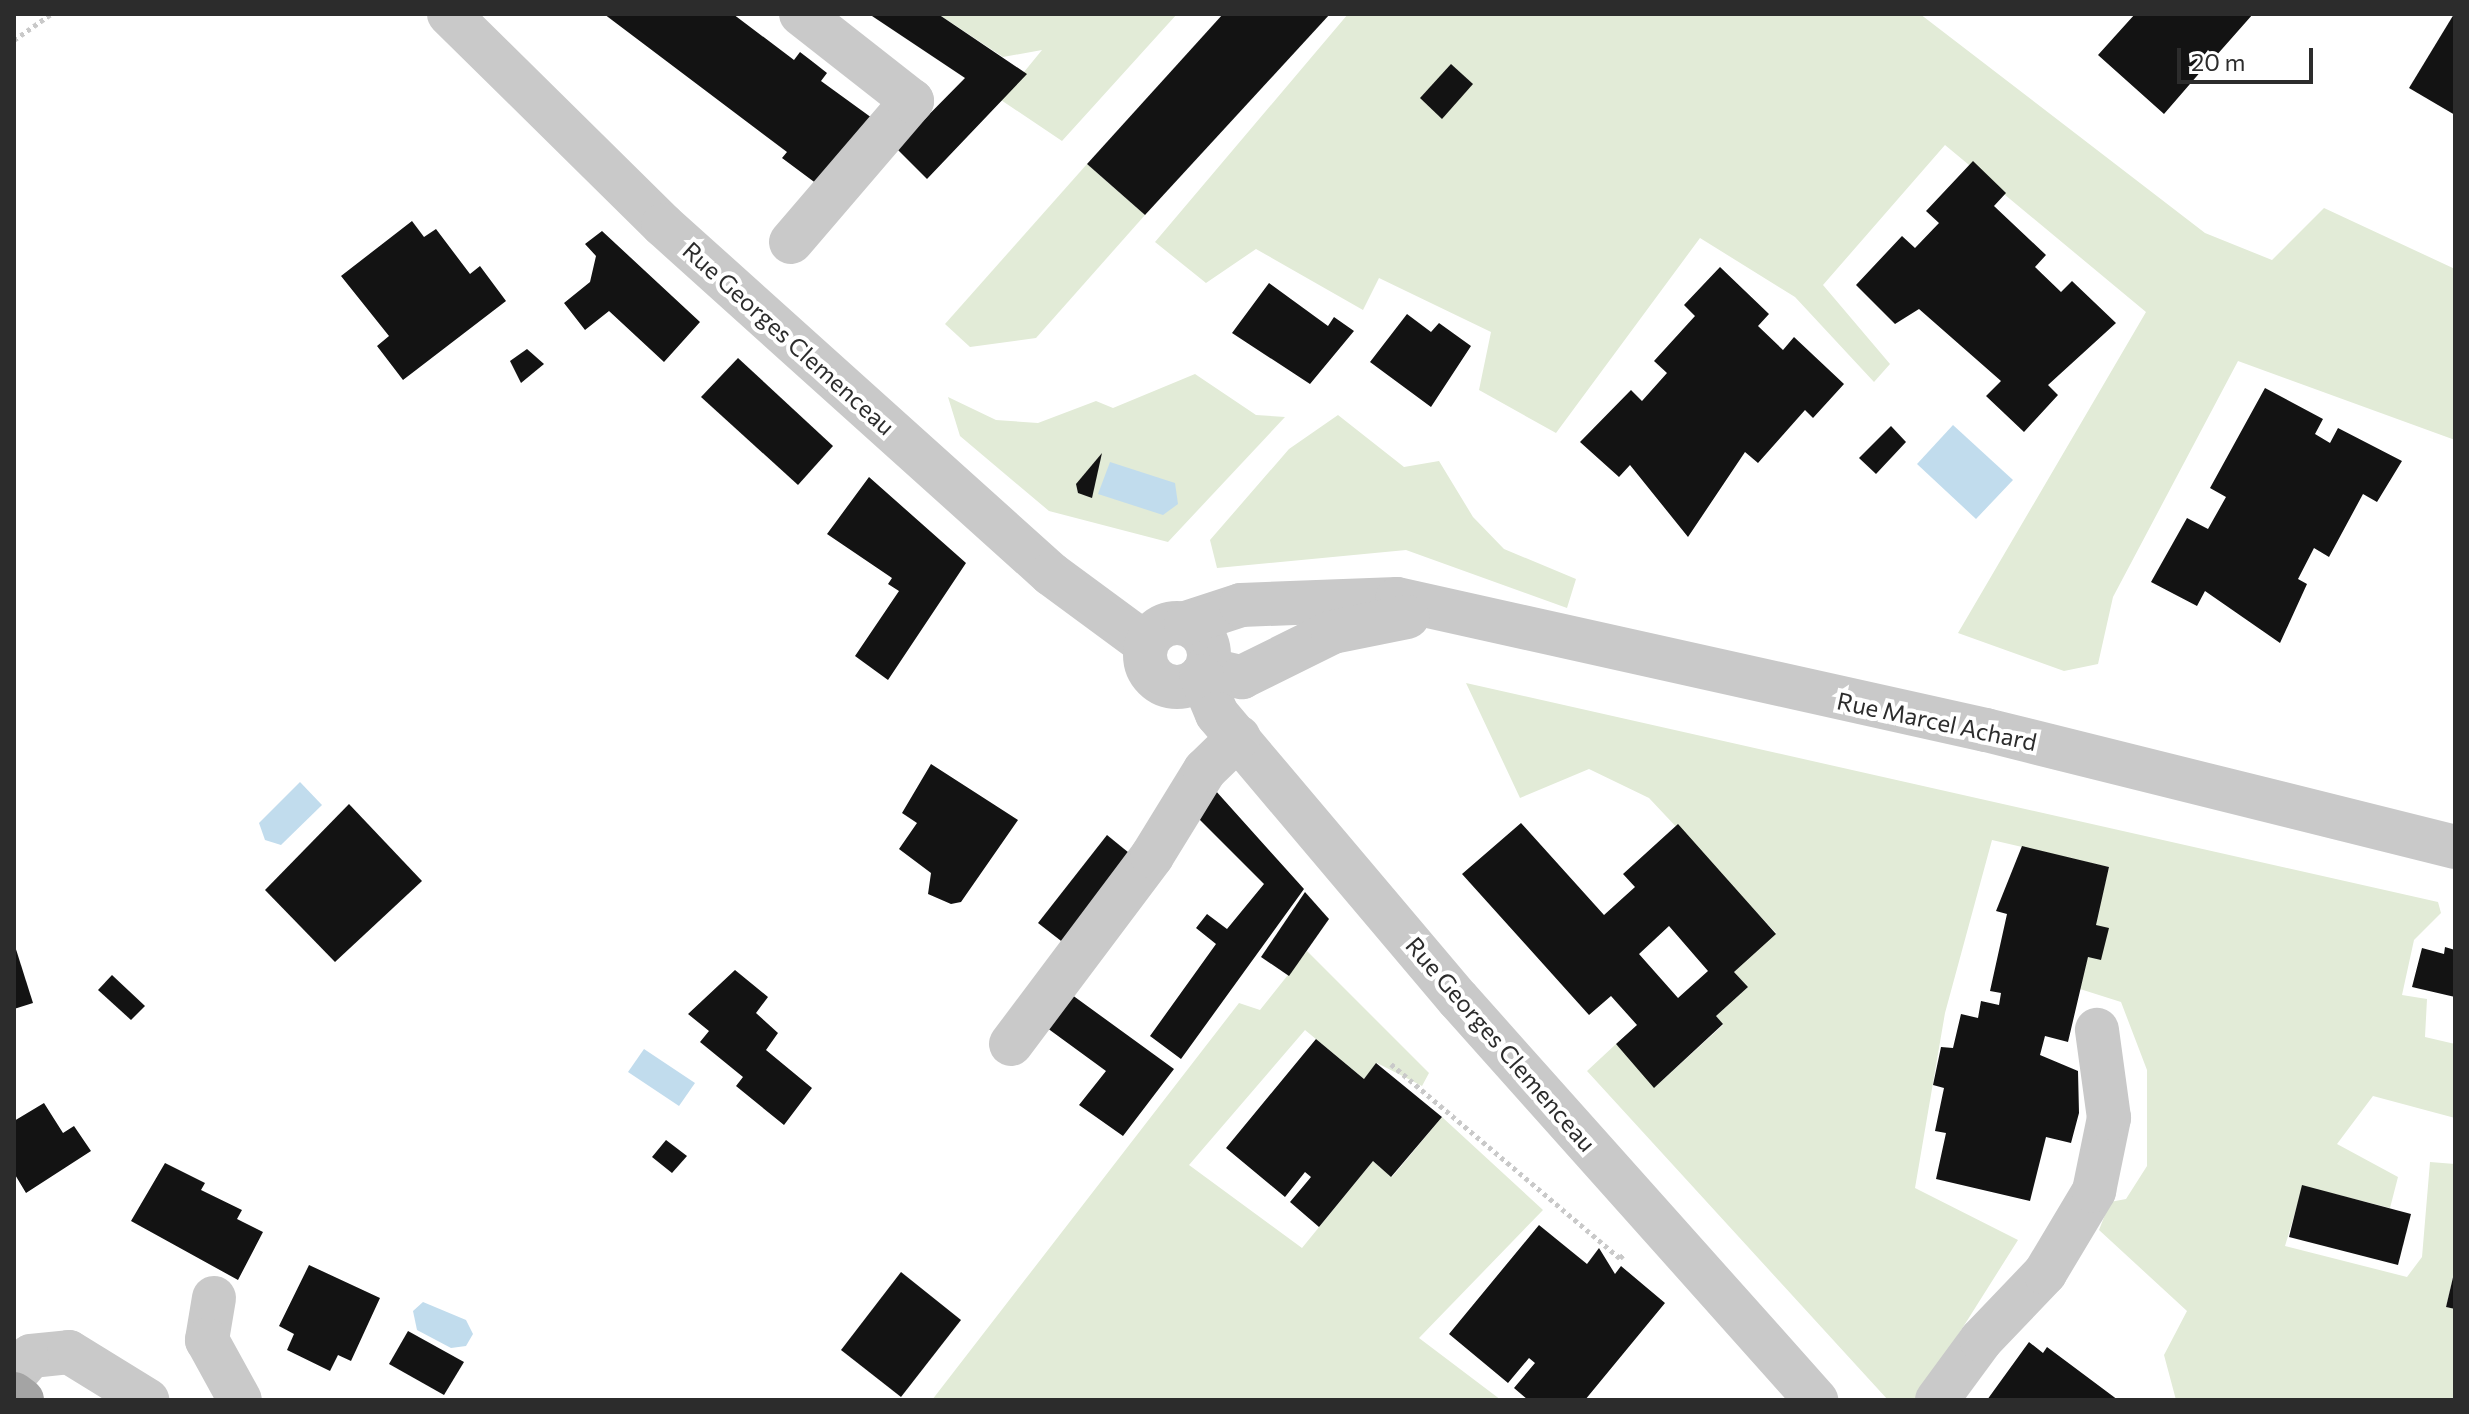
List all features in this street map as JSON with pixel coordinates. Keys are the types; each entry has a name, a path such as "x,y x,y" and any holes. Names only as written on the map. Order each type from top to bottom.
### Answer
{"main road":[{"path":"14,1394 22,1400"}],"street":[{"name":"Rue Georges Clemenceau","path":"449,14 663,225 1051,574 1146,644"},
{"path":"791,242 912,101 801,14"},
{"name":"Rue Marcel Achard","path":"1186,623 1227,608 1325,598 1397,599 1452,615 1986,730 2437,842"},
{"name":"Rue Marcel Achard","path":"1204,673 1242,677 1333,632 1452,615"},
{"path":"1186,623 1207,641 1204,673 1184,686 1164,685 1149,672 1146,644 1158,628 1186,623"},
{"name":"Rue Georges Clemenceau","path":"1204,673 1217,714 1458,999 1816,1400"},
{"path":"1011,1044 1152,856 1205,770 1239,737"},
{"path":"1937,1400 2045,1273 2094,1191 2109,1118 2097,1030"},
{"path":"214,1298 207,1340 240,1400"},
{"path":"14,1376 31,1356 69,1352 147,1400"}],"path":[{"path":"14,40 51,14"},
{"path":"1391,1064 1620,1258 1632,1247"}],"green space":[{"path":"938,14 1177,14 1062,141 1001,100 1042,50 1003,57"},
{"path":"1348,14 1920,14 2205,233 2272,260 2324,208 2455,269 2455,440 2238,361 2113,597 2098,664 2064,671 1958,633 2146,312 1945,145 1823,285 1890,364 1874,382 1795,297 1700,238 1556,433 1479,390 1491,332 1379,278 1363,310 1256,249 1206,283 1155,242"},
{"path":"1087,164 1145,215 1036,338 970,347 945,324"},
{"path":"1195,374 1256,415 1285,417 1168,542 1049,511 960,436 948,397 996,420 1038,423 1096,401 1113,408"},
{"path":"1338,415 1404,467 1439,461 1473,517 1504,549 1576,579 1567,608 1406,550 1217,568 1210,540 1289,449"},
{"path":"1466,683 2438,902 2441,913 2414,940 2402,995 2427,999 2425,1037 2455,1044 2455,1118 2373,1096 2337,1144 2398,1177 2390,1208 2303,1186 2285,1246 2407,1277 2422,1257 2430,1162 2455,1164 2455,1268 2446,1307 2455,1309 2455,1400 2176,1400 2164,1355 2187,1311 2099,1230 2110,1202 2126,1199 2147,1166 2147,1070 2121,1002 2080,989 2109,867 1992,840 1945,1013 1915,1188 2018,1240 1917,1400 1888,1400 1587,1071 1616,1044 1655,1087 1723,1025 1716,1016 1748,987 1734,972 1776,933 1649,798 1589,769 1520,798"},
{"path":"1307,951 1429,1073 1422,1086 1377,1063 1364,1079 1305,1030 1189,1165 1302,1248 1373,1161 1392,1177 1442,1117 1543,1210 1419,1338 1501,1400 932,1400 1239,1003 1260,1010"}],"water":[{"path":"1953,425 2013,480 1976,519 1917,464"},
{"path":"1110,462 1175,483 1178,504 1163,515 1098,494"},
{"path":"300,782 322,805 281,845 265,840 259,823"},
{"path":"644,1049 695,1083 679,1106 628,1072"},
{"path":"423,1302 466,1320 473,1334 466,1346 451,1348 417,1330 413,1311"}],"building":[{"path":"604,14 733,14 794,60 800,52 827,73 821,81 872,118 821,187 782,158 787,152"},
{"path":"869,14 938,14 1027,74 927,179 896,148 965,78"},
{"path":"1223,14 1330,14 1145,215 1087,164"},
{"path":"2135,14 2253,14 2215,57 2208,50 2203,57 2209,62 2164,114 2098,55"},
{"path":"2455,14 2455,115 2409,88"},
{"path":"1451,64 1473,84 1442,119 1420,98"},
{"path":"1973,161 2006,193 1994,206 2046,255 2035,267 2061,292 2072,281 2116,323 2048,385 2058,395 2024,432 1986,396 2001,381 1919,309 1895,324 1856,285 1902,236 1915,248 1939,223 1926,211"},
{"path":"412,221 424,237 436,229 470,274 480,266 506,301 403,380 377,346 389,336 341,276"},
{"path":"602,231 700,322 664,362 609,311 585,330 564,303 590,282 596,256 585,244"},
{"path":"1720,267 1769,314 1758,326 1783,350 1794,337 1844,384 1813,418 1805,410 1758,463 1745,452 1688,537 1630,465 1619,477 1580,442 1631,390 1642,401 1667,373 1654,361 1695,316 1684,305"},
{"path":"1269,283 1328,326 1334,317 1354,331 1310,384 1232,333"},
{"path":"1407,314 1431,332 1439,323 1471,346 1431,407 1370,362"},
{"path":"527,349 544,364 521,383 510,361"},
{"path":"738,358 833,446 798,485 701,397"},
{"path":"2265,388 2323,419 2315,434 2330,443 2338,428 2402,461 2377,502 2363,494 2329,557 2314,548 2298,579 2307,584 2280,643 2205,591 2197,606 2151,582 2187,518 2208,529 2226,497 2210,488"},
{"path":"1891,426 1906,442 1876,474 1859,458"},
{"path":"1102,453 1092,498 1078,493 1076,484"},
{"path":"869,477 966,563 888,680 855,656 899,591 888,584 892,578 827,534"},
{"path":"931,764 1018,820 961,902 951,904 928,894 931,873 899,849 917,823 902,813"},
{"path":"1215,790 1304,889 1181,1059 1150,1036 1216,944 1196,928 1207,914 1227,929 1264,884 1193,813"},
{"path":"349,804 422,881 335,962 265,890"},
{"path":"1521,823 1604,915 1635,887 1623,874 1678,824 1776,934 1734,972 1748,987 1716,1016 1723,1024 1654,1088 1616,1044 1637,1025 1611,996 1589,1015 1462,874","holes":["1669,926 1708,971 1678,998 1639,954"]},
{"path":"1107,835 1134,857 1065,944 1038,923"},
{"path":"2022,846 2109,867 2096,925 2109,928 2101,960 2088,957 2068,1042 2045,1036 2040,1055 2078,1071 2079,1113 2071,1143 2046,1137 2030,1201 1936,1179 1946,1133 1935,1131 1944,1088 1933,1085 1941,1047 1953,1048 1961,1014 1978,1018 1981,1001 1999,1005 2001,993 1990,991 2007,914 1996,911"},
{"path":"1305,892 1329,919 1289,976 1261,957"},
{"path":"14,943 33,1003 14,1009"},
{"path":"2445,947 2455,950 2455,997 2412,987 2422,948 2444,954"},
{"path":"735,970 768,997 756,1013 778,1033 766,1050 812,1088 784,1125 736,1086 743,1077 700,1042 709,1031 688,1014"},
{"path":"112,975 145,1006 131,1020 98,990"},
{"path":"1068,992 1174,1069 1123,1136 1079,1105 1106,1071 1043,1025"},
{"path":"1316,1039 1364,1079 1376,1063 1442,1117 1391,1177 1373,1161 1319,1227 1290,1202 1311,1177 1305,1172 1285,1197 1226,1148"},
{"path":"44,1103 63,1133 74,1126 91,1151 26,1193 14,1173 14,1121"},
{"path":"666,1140 687,1156 672,1173 652,1157"},
{"path":"165,1163 205,1183 201,1190 242,1210 237,1219 263,1232 238,1280 131,1221"},
{"path":"2302,1185 2411,1214 2398,1265 2289,1237"},
{"path":"1539,1225 1587,1264 1599,1248 1615,1274 1621,1266 1665,1303 1585,1400 1528,1400 1514,1388 1535,1363 1529,1358 1508,1383 1449,1334"},
{"path":"309,1265 380,1298 351,1361 338,1355 330,1371 287,1350 294,1334 279,1326"},
{"path":"901,1272 961,1320 901,1397 841,1350"},
{"path":"2455,1273 2455,1309 2446,1307"},
{"path":"408,1331 464,1362 444,1395 389,1364"},
{"path":"2029,1342 2043,1353 2047,1347 2118,1400 1987,1400"}]}
